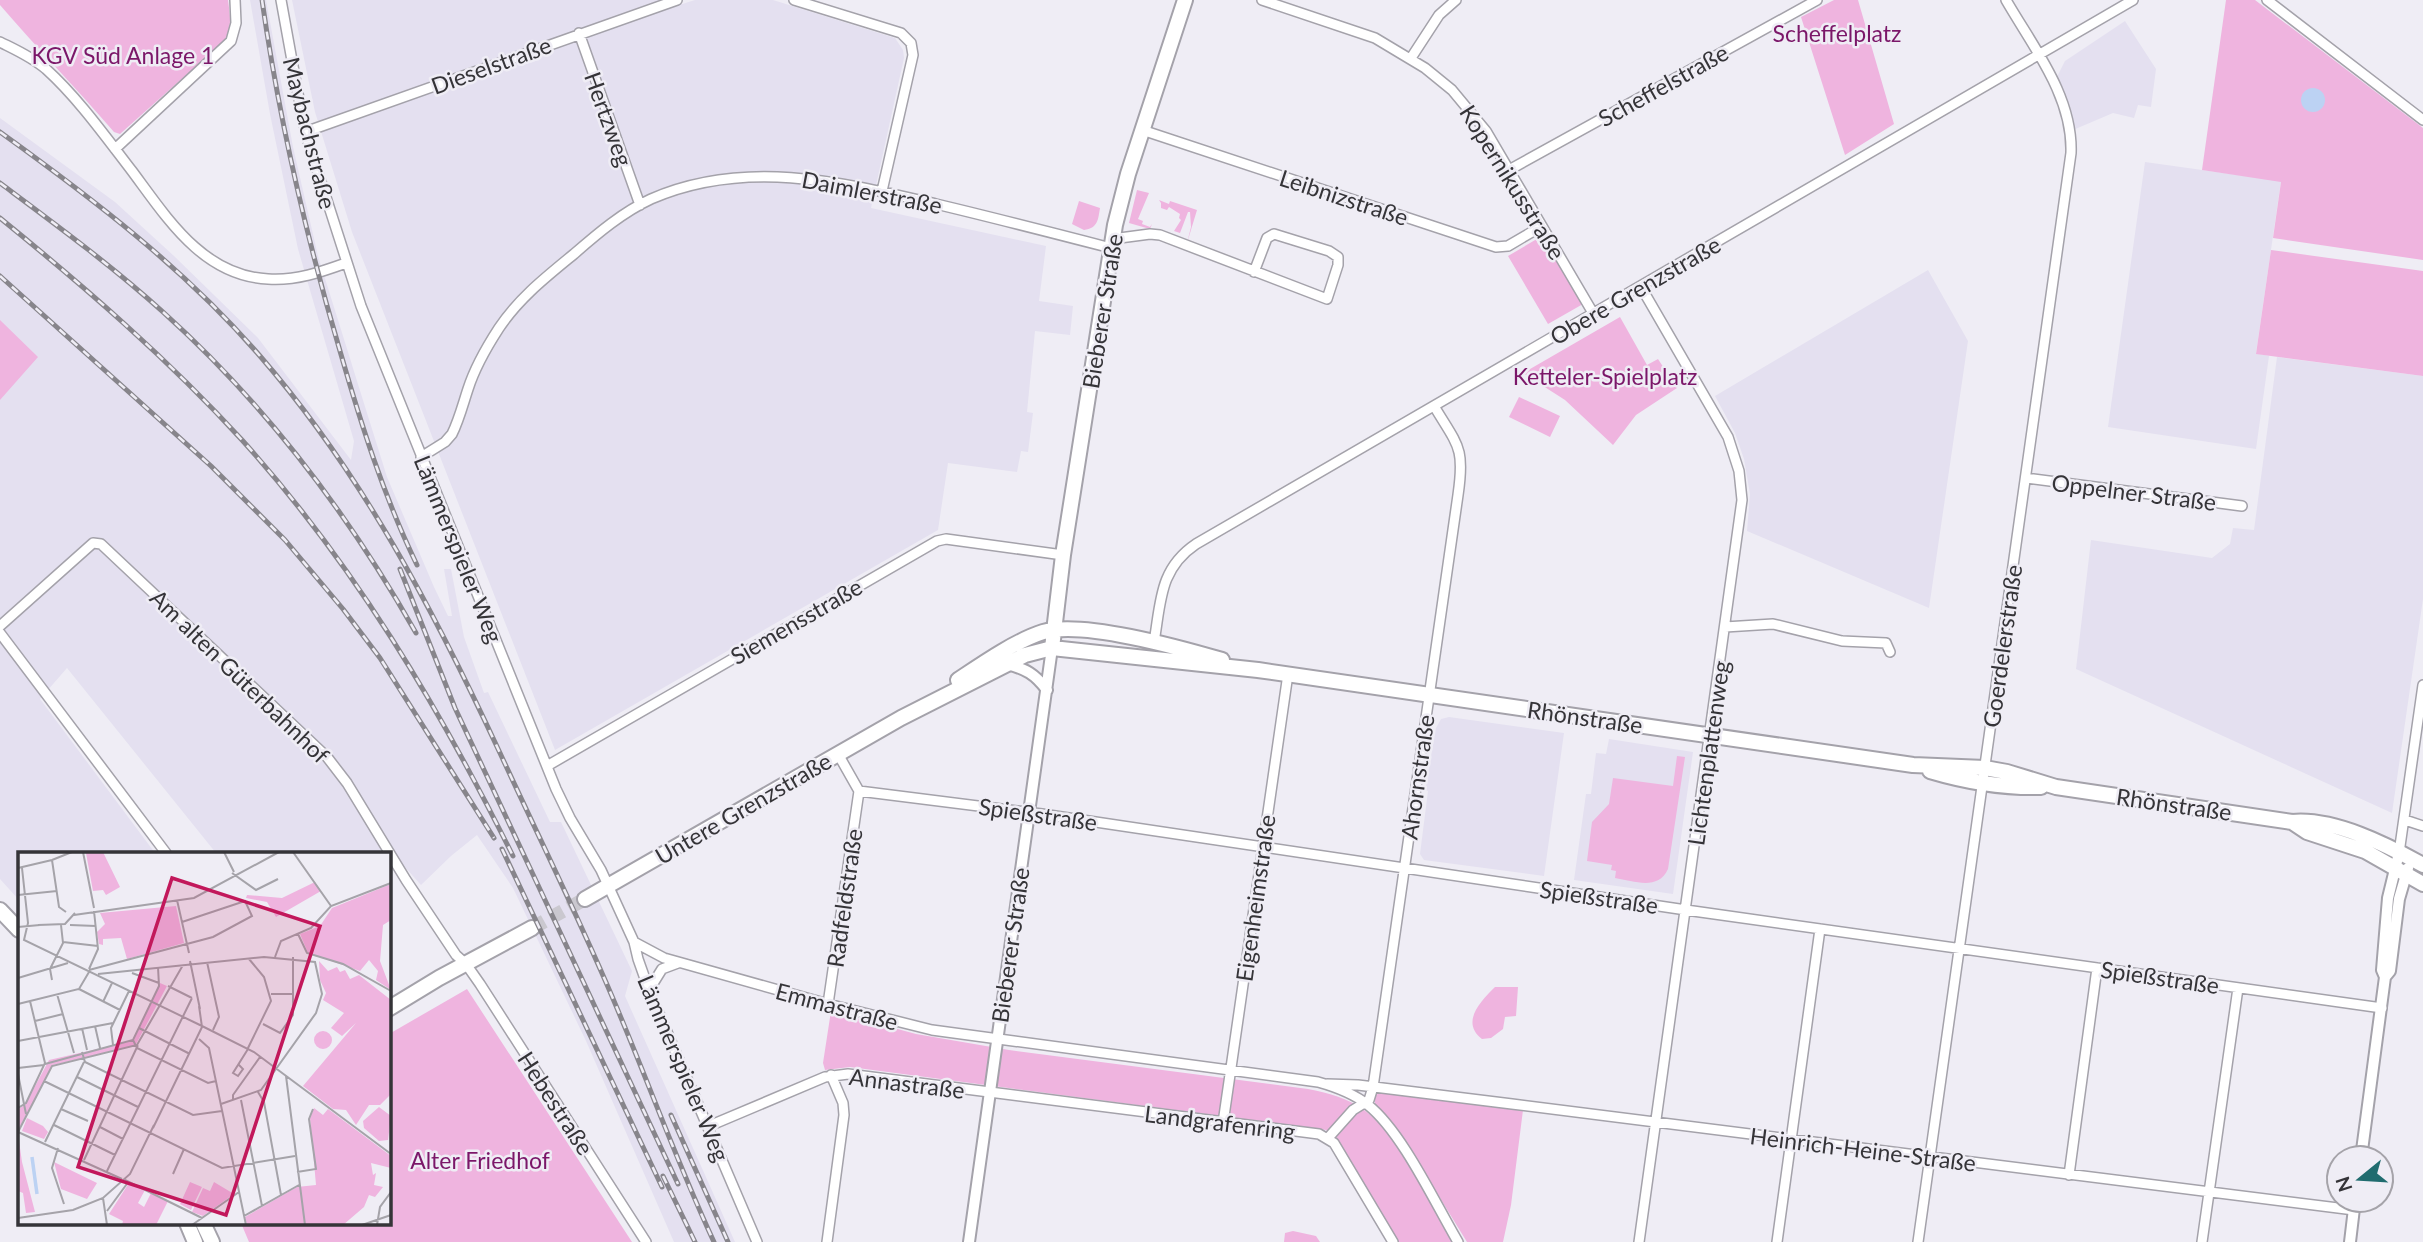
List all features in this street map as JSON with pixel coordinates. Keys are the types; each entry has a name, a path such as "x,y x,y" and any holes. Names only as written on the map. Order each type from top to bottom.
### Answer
{"main road":[{"name":"Bieberer Straße","path":"1052,648 1063,555 1122,193 1185,0"},
{"name":"Rhönstraße","path":"1055,630 1070,629 1154,642 1258,670"},
{"name":"Untere Grenzstraße","path":"901,718 1021,642 1055,630"},
{"name":"Rhönstraße","path":"1052,648 1288,674 1913,765 1985,768 2056,787"},
{"name":"Untere Grenzstraße","path":"585,899 901,718 1026,654 1052,648"},
{"name":"Rhönstraße","path":"1913,765 1983,784 2056,787 2292,822 2307,820 2348,831 2411,858"},
{"name":"Rhönstraße","path":"2292,822 2307,832 2365,851 2423,884"},
{"path":"0,910 18,929"},
{"path":"390,1008 532,928"},
{"path":"187,1224 195,1242"},
{"path":"203,1224 212,1242"}],"street":[{"path":"115,149 225,48 235,31 235,0"},
{"name":"Maybachstraße","path":"281,0 305,132 346,264"},
{"name":"Dieselstraße","path":"305,132 677,0"},
{"path":"794,0 905,35 911,43 913,55 882,191"},
{"name":"Kopernikusstraße","path":"1262,0 1367,35 1411,58 1439,78 1482,124 1593,313"},
{"path":"1411,58 1432,25 1456,0"},
{"name":"Scheffelstraße","path":"1509,170 1817,0"},
{"name":"Goerdelerstraße","path":"1918,1242 2071,153 2070,127 2065,107 2006,0"},
{"name":"Obere Grenzstraße","path":"1154,642 1164,583 1185,552 2133,0"},
{"path":"2267,0 2423,120"},
{"name":"Hertzweg","path":"579,33 640,205"},
{"path":"0,42 47,69 115,149 181,235 204,255 223,267 251,277 283,279 346,264"},
{"name":"Leibnizstraße","path":"1142,130 1496,247 1508,246 1542,226"},
{"name":"Daimlerstraße","path":"421,457 445,442 452,434 478,365 516,305 581,247 640,205 700,184 758,176 812,178 882,191 1112,244 1160,235 1254,272 1327,299 1338,257 1329,251 1274,234 1267,238 1254,272"},
{"name":"Lämmerspieler Weg","path":"346,264 374,340 547,766 570,818 608,885 634,942 649,990 757,1242"},
{"name":"Lichtenplattenweg","path":"1639,1242 1742,500 1738,464 1722,425 1641,287"},
{"name":"Ahornstraße","path":"1328,1138 1353,1111 1370,1098 1373,1087 1463,465 1459,447 1434,406"},
{"name":"Oppelner Straße","path":"2026,478 2242,506"},
{"name":"Siemensstraße","path":"547,766 937,541 1063,555"},
{"name":"Am alten Güterbahnhof","path":"0,626 93,543 101,544 327,757 389,852"},
{"path":"1725,627 1773,624 1842,641 1886,643 1890,652"},
{"path":"0,633 165,852"},
{"name":"Bieberer Straße","path":"969,1242 1052,648"},
{"path":"1007,664 1029,671 1038,677 1047,690"},
{"name":"Eigenheimstraße","path":"1223,1123 1288,674"},
{"path":"2363,1144 2382,1008 2387,908 2401,872 2411,858 2405,820 2423,685"},
{"path":"838,754 859,792"},
{"name":"Spießstraße","path":"859,792 1262,846 1686,910 2382,1008"},
{"name":"Radfeldstraße","path":"828,1004 859,792"},
{"path":"2405,820 2423,826"},
{"name":"Am alten Güterbahnhof","path":"390,854 456,955 466,964"},
{"path":"1777,1242 1820,929"},
{"name":"Emmastraße","path":"634,942 655,954 679,962 828,1004 925,1029 997,1039"},
{"path":"649,990 662,970 679,962"},
{"name":"Hebestraße","path":"466,964 646,1242"},
{"path":"2069,1175 2097,968"},
{"path":"2202,1242 2238,988"},
{"path":"997,1039 1326,1084 1373,1087"},
{"name":"Annastraße","path":"709,1126 831,1075 848,1074 989,1093"},
{"path":"827,1242 844,1115 843,1104 831,1075"},
{"path":"1326,1084 1365,1103 1393,1132 1458,1242"},
{"name":"Heinrich-Heine-Straße","path":"1373,1087 2209,1192 2325,1202"},
{"name":"Landgrafenring","path":"989,1093 1319,1134 1328,1138 1336,1147 1393,1242"},
{"path":"2350,1242 2353,1214"}],"shaded area":[{"path":"250,0 266,0 293,147 318,256 387,477 448,616 452,616 444,569 451,569 464,637 484,693 488,692 550,822 561,822 632,971 625,996 735,1242 674,1242 586,1041 513,888 477,835 421,885 386,846 378,852 215,852 67,668 40,699 154,852 18,852 18,899 0,879 0,118 115,202 174,256 258,338 351,460 354,441 298,249"},
{"path":"292,0 673,0 676,6 695,0 773,0 895,38 903,50 904,58 871,208 1046,246 1039,301 1073,306 1070,335 1035,331 1027,412 1033,413 1028,452 1021,451 1017,472 948,463 938,530 555,750 352,232 315,112"},
{"path":"2125,21 2156,69 2151,107 2138,105 2134,118 2113,113 2073,130 2056,79 2065,61"},
{"path":"2145,162 2281,181 2256,353 2269,356 2256,449 2108,427"},
{"path":"1928,270 1968,341 1929,608 1747,531 1750,494 1744,459 1735,433 1715,396"},
{"path":"2277,357 2423,376 2423,599 2392,813 2076,669 2091,540 2212,558 2230,544 2233,528 2254,530"},
{"path":"1449,717 1564,733 1544,876 1424,860 1420,854 1428,791 1425,790 1436,728 1441,719"},
{"path":"1609,739 1693,752 1673,894 1574,880 1586,794 1591,794 1596,753 1606,754"}],"green space":[{"name":"KGV Süd Anlage 1","path":"0,0 228,0 230,27 223,42 120,134 114,132 28,37 0,5"},
{"name":"Scheffelplatz","path":"1834,0 1858,0 1894,124 1845,155 1801,17"},
{"path":"2226,0 2255,0 2423,128 2423,260 2273,238 2281,182 2202,170"},
{"path":"1137,190 1149,193 1138,219 1150,227 1152,224 1150,229 1129,223"},
{"path":"1159,200 1197,210 1187,243 1191,227 1190,212 1180,233 1174,231 1181,220 1180,214 1169,207 1167,210 1161,208"},
{"path":"1079,201 1100,208 1096,223 1089,229 1084,230 1072,224"},
{"path":"1542,236 1583,304 1548,324 1508,256"},
{"path":"2271,250 2423,271 2423,376 2256,354"},
{"name":"Ketteler-Spielplatz","path":"1620,317 1647,365 1658,359 1677,388 1636,415 1613,445 1565,400 1523,373"},
{"path":"0,320 38,357 0,400"},
{"path":"1519,397 1560,416 1550,437 1509,417"},
{"path":"1677,756 1685,757 1668,869 1664,876 1652,882 1630,881 1615,878 1616,871 1611,870 1612,865 1587,861 1592,822 1609,804 1613,778 1673,786"},
{"path":"1495,987 1518,987 1516,1016 1505,1017 1503,1029 1491,1038 1482,1039 1473,1026 1473,1019 1479,1005"},
{"name":"Alter Friedhof","path":"467,989 632,1242 249,1242 241,1224 390,1224 390,1033"},
{"path":"831,1011 916,1034 1009,1050 1308,1089 1338,1096 1364,1110 1388,1135 1412,1171 1452,1242 1397,1242 1338,1141 1326,1130 850,1067 825,1070 823,1063"},
{"path":"1380,1092 1523,1110 1511,1205 1503,1242 1467,1242 1408,1146 1387,1117 1375,1106 1375,1096"},
{"path":"1293,1231 1316,1236 1320,1242 1284,1242 1285,1233"}],"water":[{"path":"2313,88 2322,91 2325,100 2322,109 2313,112 2304,109 2301,100 2304,91"}],"tunnel":[{"path":"532,928 585,899"}],"railway":[{"path":"262,0 285,133 328,308 374,460 417,565"},
{"path":"0,132 103,209 200,293 260,356 297,401 364,496 449,648 567,895 714,1242"},
{"path":"0,183 83,245 163,312 236,384 270,422 333,503 416,633"},
{"path":"0,218 155,352 214,410 283,487 321,536 392,639 455,746 513,856"},
{"path":"0,276 211,466 285,540 380,658 494,838"},
{"path":"400,569 455,708 678,1184"},
{"path":"502,849 662,1187"},
{"path":"671,1115 728,1242"},
{"path":"663,1176 695,1242"}]}
